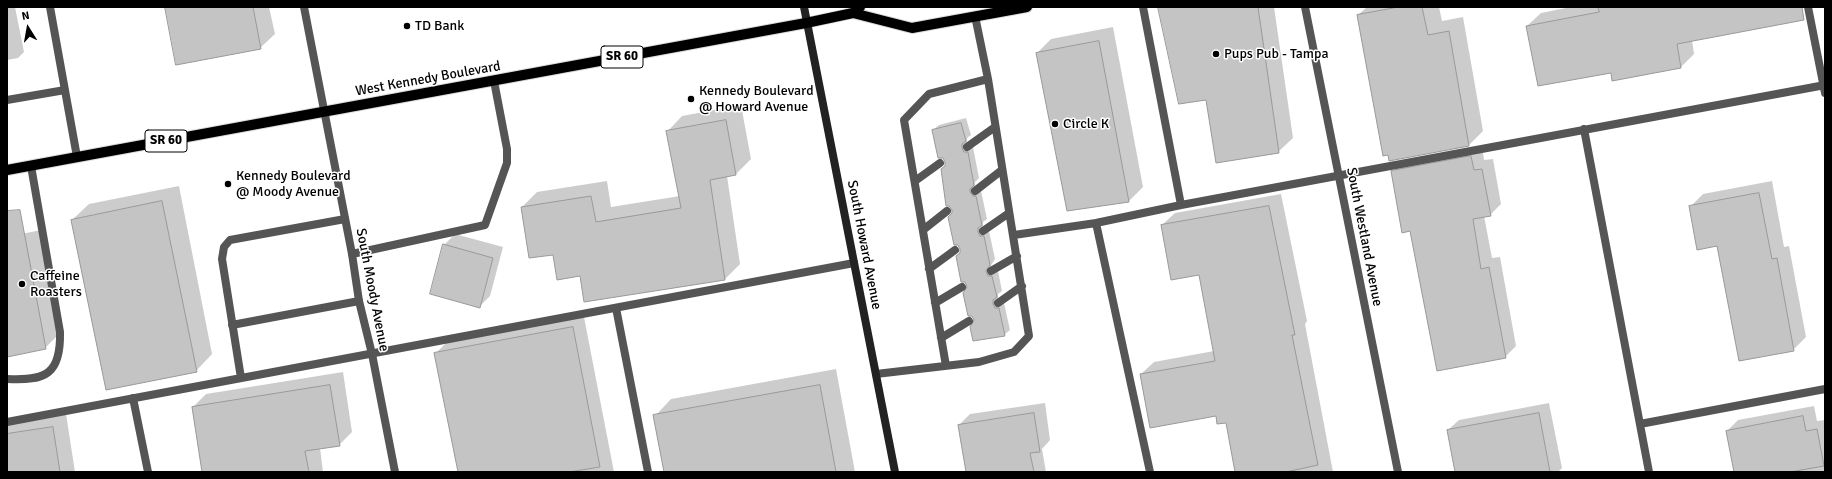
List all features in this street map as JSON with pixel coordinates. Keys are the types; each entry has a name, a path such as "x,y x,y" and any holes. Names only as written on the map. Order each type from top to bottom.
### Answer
{"main road":[{"name":"South Howard Avenue","path":"804,7 896,472"},
{"name":"West Kennedy Boulevard","path":"7,170 806,23 857,10 912,28 1027,7"}],"street":[{"path":"50,7 77,157"},
{"name":"South Moody Avenue","path":"304,7 352,254 359,301 372,354 394,472"},
{"path":"1143,7 1181,205"},
{"name":"South Westland Avenue","path":"1305,7 1398,472"},
{"path":"1014,235 1096,223 1181,205 1584,129 1824,88 1808,7"},
{"path":"876,374 979,362 1014,352 1029,336 1014,235 976,16"},
{"path":"946,366 904,120 929,94 988,79"},
{"path":"352,254 485,225 507,163 507,149 494,81"},
{"path":"7,100 65,90"},
{"path":"967,147 995,127"},
{"path":"1584,129 1649,472"},
{"path":"915,181 940,163"},
{"path":"7,378 26,380 42,377 54,367 58,358 60,347 60,332 31,166"},
{"path":"975,191 1002,170"},
{"path":"923,230 947,211"},
{"path":"983,231 1009,213"},
{"path":"241,378 222,259 224,246 230,240 345,219"},
{"path":"1096,223 1150,472"},
{"path":"929,269 955,250"},
{"path":"991,271 1017,256"},
{"path":"7,422 854,264"},
{"path":"998,303 1022,286"},
{"path":"935,303 962,287"},
{"path":"232,325 359,301"},
{"path":"616,308 648,472"},
{"path":"941,338 969,321"},
{"path":"1640,424 1825,389"},
{"path":"133,398 148,472"}],"building":[{"path":"165,7 253,7 261,49 176,65"},
{"name":"Pups Pub - Tampa","path":"1158,7 1258,7 1279,153 1216,163 1206,100 1179,104"},
{"path":"1399,7 1422,7 1428,35 1449,31 1469,146 1389,161 1388,155 1383,156 1357,15"},
{"path":"1598,7 1802,7 1804,20 1677,44 1681,68 1612,81 1611,73 1538,86 1526,26 1599,12"},
{"path":"1099,41 1129,202 1067,211 1036,53"},
{"path":"726,120 736,175 710,180 725,280 584,302 580,276 557,280 553,255 529,258 521,207 591,196 596,222 681,208 666,131"},
{"path":"961,123 966,141 962,144 962,148 964,152 968,152 974,185 970,189 970,192 973,196 976,196 982,225 978,228 978,232 980,236 984,236 990,265 986,271 988,276 992,276 997,297 993,300 993,304 995,308 999,308 1005,336 973,341 970,327 974,320 972,316 968,316 963,293 967,287 965,282 961,282 956,256 960,253 960,249 958,245 954,245 948,217 952,213 952,210 949,206 946,206 941,169 945,166 945,162 943,158 938,158 932,130"},
{"path":"1471,156 1474,170 1482,169 1491,216 1473,219 1481,269 1489,267 1506,358 1437,371 1410,231 1402,233 1391,171"},
{"path":"1759,193 1772,259 1777,258 1794,351 1739,361 1717,246 1697,250 1689,206"},
{"path":"162,201 197,372 106,390 71,220"},
{"path":"1269,206 1295,335 1292,335 1318,465 1286,472 1235,472 1226,423 1217,424 1216,416 1150,428 1140,374 1215,361 1199,275 1171,280 1161,225"},
{"path":"20,210 46,349 7,357 7,211"},
{"path":"443,244 493,258 480,308 430,294"},
{"path":"573,327 600,467 569,472 458,472 434,353"},
{"path":"330,385 340,446 305,451 309,472 202,472 192,407"},
{"path":"820,385 836,472 664,472 653,415"},
{"path":"1034,413 1040,452 1030,453 1034,472 966,472 958,425"},
{"path":"1539,413 1550,472 1455,472 1447,430"},
{"path":"1803,416 1806,431 1817,429 1824,466 1790,472 1734,472 1726,431"},
{"path":"53,427 60,472 7,472 7,434"}],"place":[{"name":"TD Bank","path":"407,26"},
{"name":"Pups Pub - Tampa","path":"1216,54"},
{"name":"Kennedy Boulevard @ Howard Avenue","path":"691,99"},
{"name":"Circle K","path":"1055,124"},
{"name":"Kennedy Boulevard @ Moody Avenue","path":"228,184"},
{"name":"Caffeine Roasters","path":"22,284"}]}
